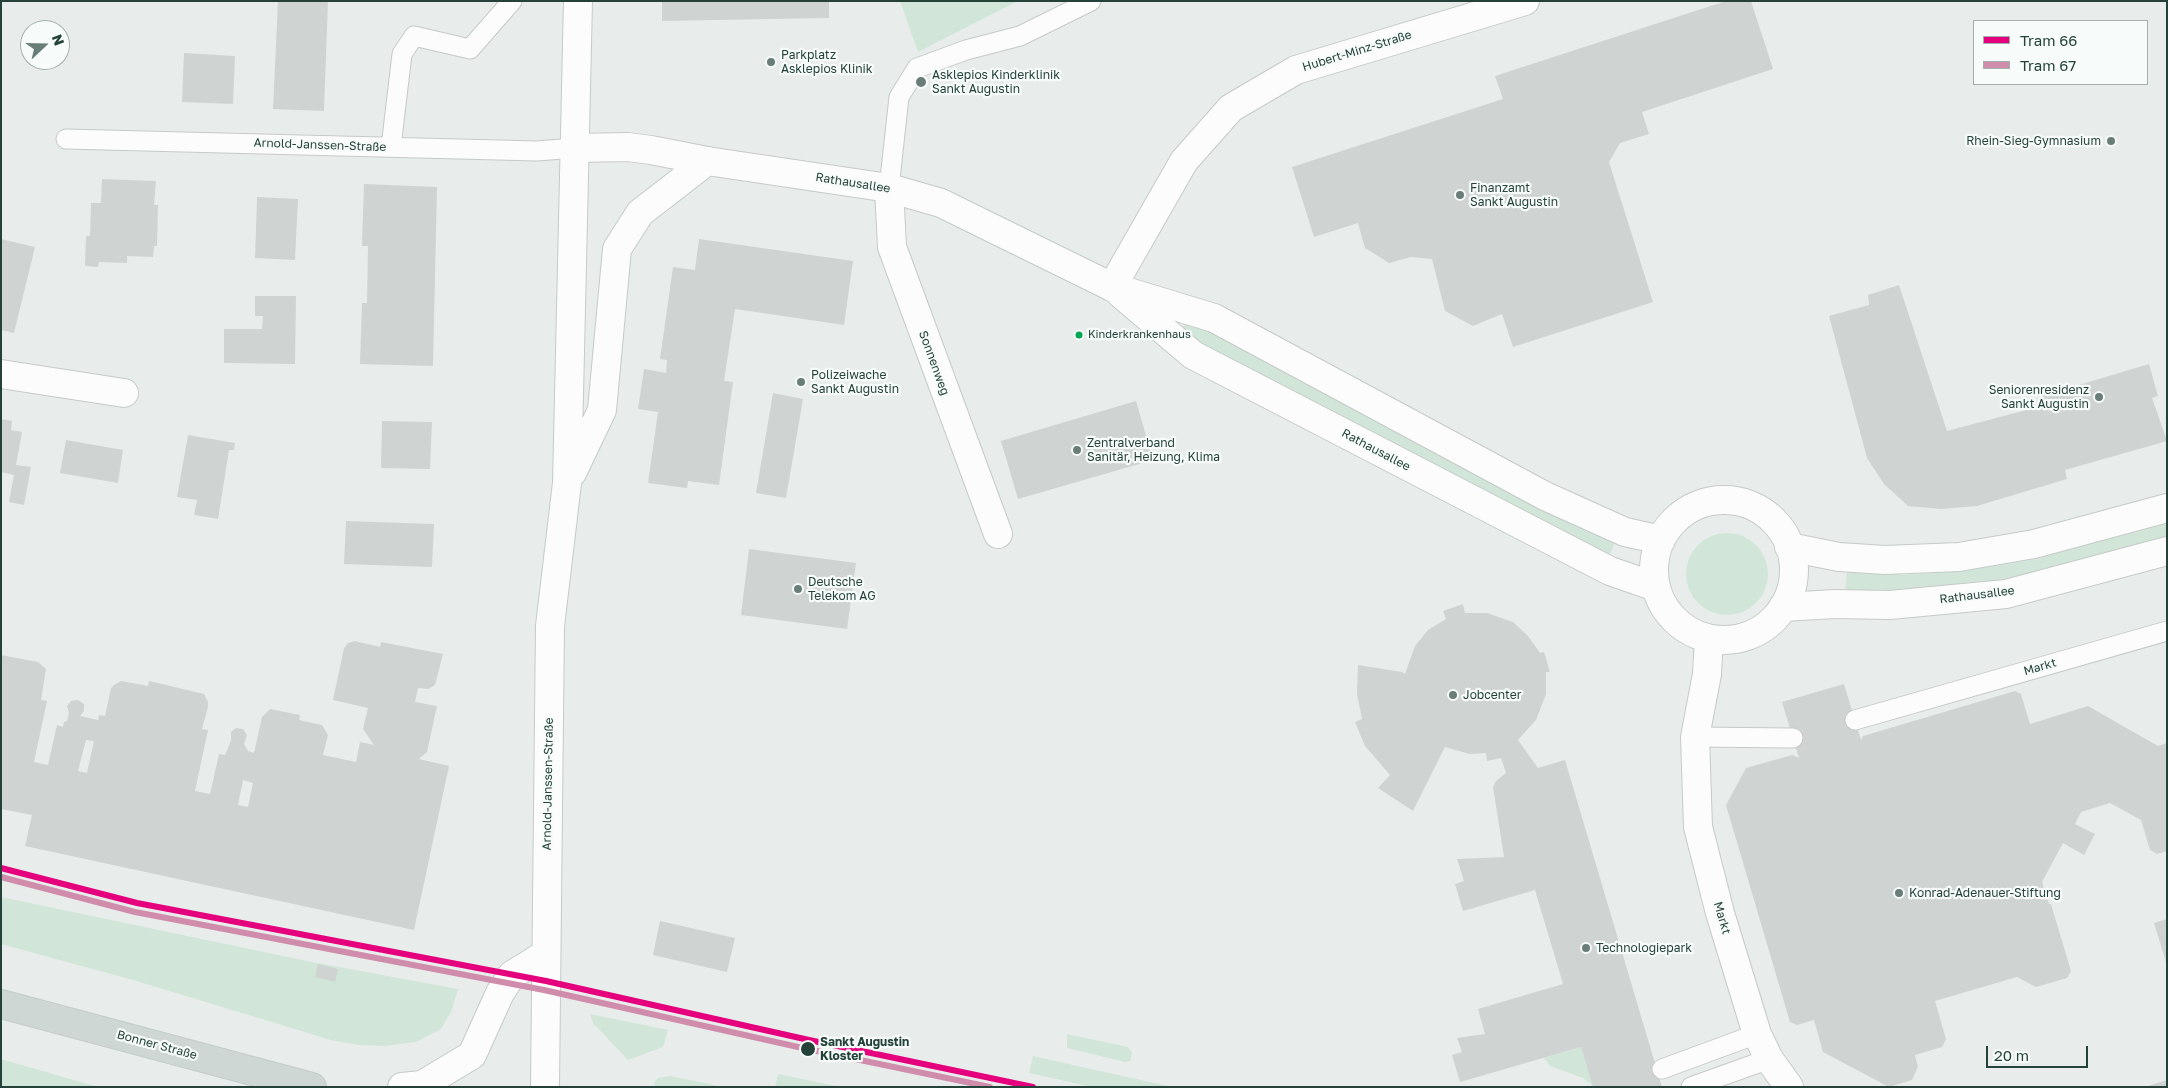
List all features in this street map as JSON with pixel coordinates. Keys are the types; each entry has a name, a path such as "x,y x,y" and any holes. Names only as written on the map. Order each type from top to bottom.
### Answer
{"main road":[{"name":"Bonner Straße","path":"1,1004 312,1087"}],"street":[{"name":"Arnold-Janssen-Straße","path":"546,1087 550,626 567,483 578,1"},
{"name":"Hubert-Minz-Straße","path":"1112,287 1184,161 1231,108 1296,70 1525,1"},
{"name":"Rathausallee","path":"575,148 628,147 707,161 889,188 941,203 1112,287 1214,318 1545,496 1625,532 1661,540"},
{"name":"Arnold-Janssen-Straße","path":"567,483 602,410 617,249 640,213 707,161"},
{"name":"Sonnenweg","path":"889,188 892,248 998,534"},
{"name":"Rathausallee","path":"1112,287 1193,355 1610,572 1656,587"},
{"path":"1,374 124,393"},
{"path":"1731,501 1756,508 1777,526 1789,548 1793,565 1792,584 1783,607 1764,627 1752,634 1728,640 1709,639 1692,633 1677,623 1664,606 1656,587 1654,563 1661,540 1678,518 1703,504 1731,501"},
{"path":"1789,548 1839,558 1885,560 1959,557 2034,544 2167,508"},
{"name":"Rathausallee","path":"1783,607 1835,604 1890,605 2006,594 2167,551"},
{"name":"Markt","path":"1709,639 1707,674 1695,738 1698,827 1720,913 1758,1034 1769,1059 1789,1087"},
{"path":"402,1087 422,1085 472,1055 500,993 512,975 546,954"}],"lane":[{"path":"391,147 402,54 414,36 470,50 512,1"},
{"path":"889,188 899,97 917,68 966,50 1020,36 1091,1"},
{"name":"Arnold-Janssen-Straße","path":"66,139 537,151 575,148"},
{"name":"Markt","path":"1855,720 2167,631"},
{"path":"1695,738 1793,738"},
{"path":"1662,1070 1758,1034"},
{"path":"1691,1087 1769,1059"}],"green space":[{"path":"900,1 1018,1 918,52"},
{"path":"1187,320 1502,487 1616,539 1608,560 1180,332"},
{"path":"2167,520 2167,545 2035,582 1845,599 1847,569 1877,570 1901,575 1963,571 2037,559"},
{"path":"1727,533 1743,536 1756,545 1765,558 1768,574 1765,590 1756,603 1743,612 1727,615 1711,612 1698,603 1689,590 1686,574 1689,558 1698,545 1711,536"},
{"path":"1,897 307,961 458,989 451,1012 441,1029 416,1042 385,1046 359,1045 331,1040 133,980 1,944"},
{"path":"590,1014 668,1030 663,1047 628,1060 593,1023"},
{"path":"1067,1034 1128,1047 1132,1053 1130,1061 1125,1062 1067,1048"},
{"path":"1581,1047 1593,1086 1583,1078 1550,1066 1544,1058"},
{"path":"1033,1056 1172,1087 1092,1087 1029,1073"},
{"path":"1,1059 98,1087 1,1087"},
{"path":"778,1074 841,1087 775,1087"},
{"path":"670,1076 721,1087 655,1087 654,1083 658,1078"}],"building":[{"path":"278,1 328,1 324,111 273,109"},
{"path":"662,1 829,1 829,18 662,21"},
{"name":"Finanzamt Sankt Augustin","path":"1726,1 1751,1 1773,69 1642,112 1649,134 1620,143 1609,162 1653,302 1513,347 1502,314 1473,326 1445,311 1432,259 1411,257 1389,263 1365,248 1358,223 1314,237 1292,167 1503,99 1495,76"},
{"path":"184,53 235,56 233,104 182,102"},
{"path":"102,179 156,181 154,205 158,205 157,246 154,246 153,257 127,256 127,263 99,262 98,267 85,266 86,236 90,236 91,203 101,203"},
{"path":"364,184 437,187 433,366 360,364 362,303 367,303 368,246 362,246"},
{"path":"257,197 298,199 295,260 255,258"},
{"path":"1,239 35,247 14,333 1,330"},
{"path":"699,239 853,261 844,325 735,309 724,381 733,382 719,485 688,481 687,488 648,483 658,412 638,409 644,369 666,373 667,360 660,359 673,267 695,270"},
{"name":"Seniorenresidenz Sankt Augustin","path":"1899,285 1947,431 2045,405 2042,396 2149,364 2158,396 2152,398 2167,441 2065,470 2067,479 1977,506 1941,509 1908,506 1884,484 1867,458 1829,316 1869,305 1868,295"},
{"path":"255,296 296,296 295,364 224,363 224,329 262,329 263,316 255,316"},
{"path":"773,393 803,399 786,498 756,493"},
{"name":"Zentralverband Sanitär, Heizung, Klima","path":"1136,401 1153,460 1018,499 1001,441"},
{"path":"1,419 12,421 11,430 22,432 16,465 31,467 24,505 9,502 14,475 1,472"},
{"path":"382,421 432,422 430,469 381,468"},
{"path":"188,435 235,443 234,450 229,450 218,519 194,515 197,500 177,497"},
{"path":"66,440 123,450 118,483 60,473"},
{"path":"346,521 434,524 432,567 344,564"},
{"name":"Deutsche Telekom AG","path":"749,549 856,563 847,629 741,615"},
{"path":"1463,604 1465,613 1487,613 1513,622 1528,636 1540,653 1544,652 1550,672 1546,672 1546,694 1536,720 1518,740 1538,768 1565,760 1662,1087 1593,1087 1581,1047 1460,1082 1452,1055 1462,1052 1457,1038 1485,1034 1478,1009 1563,984 1535,890 1463,911 1455,884 1464,881 1457,859 1504,857 1493,787 1496,781 1506,773 1501,758 1487,761 1486,753 1470,754 1445,747 1413,811 1378,788 1390,775 1365,746 1355,722 1362,719 1357,694 1358,665 1405,674 1415,646 1428,630 1446,619 1443,611"},
{"path":"355,641 380,647 381,642 443,654 435,685 428,689 418,688 415,702 437,706 427,752 419,759 449,766 414,930 25,846 32,815 1,809 1,655 38,662 46,669 41,700 47,701 34,762 48,765 57,725 63,727 64,722 67,721 69,713 67,706 71,701 78,700 84,704 84,711 80,716 98,720 99,715 105,716 111,688 121,681 148,686 149,681 204,694 208,707 202,729 208,730 195,791 210,794 219,754 225,755 231,741 231,732 236,728 243,729 247,735 244,744 248,751 254,753 262,717 270,709 300,715 299,720 322,725 328,735 323,755 356,762 360,742 374,745 363,729 368,708 333,700 344,648 348,643","holes":["86,740 94,741 87,773 78,771","243,780 253,783 248,807 238,805"]},
{"name":"Konrad-Adenauer-Stiftung","path":"1844,684 1861,740 1863,736 2015,691 2021,694 2030,724 2088,706 2158,746 2167,743 2167,851 2157,854 2150,850 2141,820 2110,803 2081,812 2075,824 2095,834 2084,855 2063,843 2042,882 2049,904 2051,904 2071,971 2067,978 2036,987 2017,977 1935,1001 1946,1039 1942,1047 1915,1055 1918,1067 1912,1080 1889,1087 1823,1052 1814,1020 1797,1025 1790,1022 1726,805 1746,768 1792,755 1799,758 1782,702"},
{"path":"2167,919 2167,962 2166,962 2154,923"},
{"path":"660,921 735,938 727,972 653,955"},
{"path":"318,964 338,969 335,982 315,977"},
{"path":"2167,1080 2167,1087 2148,1087 2148,1086"}],"tram line":[{"name":"66","path":"1,868 137,903 546,981 809,1040 1033,1087"},
{"name":"67","path":"1,877 135,912 544,990 807,1049 990,1087"}],"place":[{"name":"Parkplatz Asklepios Klinik","path":"771,62"},
{"name":"Asklepios Kinderklinik Sankt Augustin","path":"921,82"},
{"name":"Rhein-Sieg-Gymnasium","path":"2111,141"},
{"name":"Finanzamt Sankt Augustin","path":"1460,195"},
{"name":"Kinderkrankenhaus","path":"1079,335"},
{"name":"Polizeiwache Sankt Augustin","path":"801,382"},
{"name":"Seniorenresidenz Sankt Augustin","path":"2099,397"},
{"name":"Zentralverband Sanitär, Heizung, Klima","path":"1077,450"},
{"name":"Deutsche Telekom AG","path":"798,589"},
{"name":"Jobcenter","path":"1453,695"},
{"name":"Konrad-Adenauer-Stiftung","path":"1899,893"},
{"name":"Technologiepark","path":"1586,948"},
{"name":"Sankt Augustin Kloster","path":"808,1049"}]}
